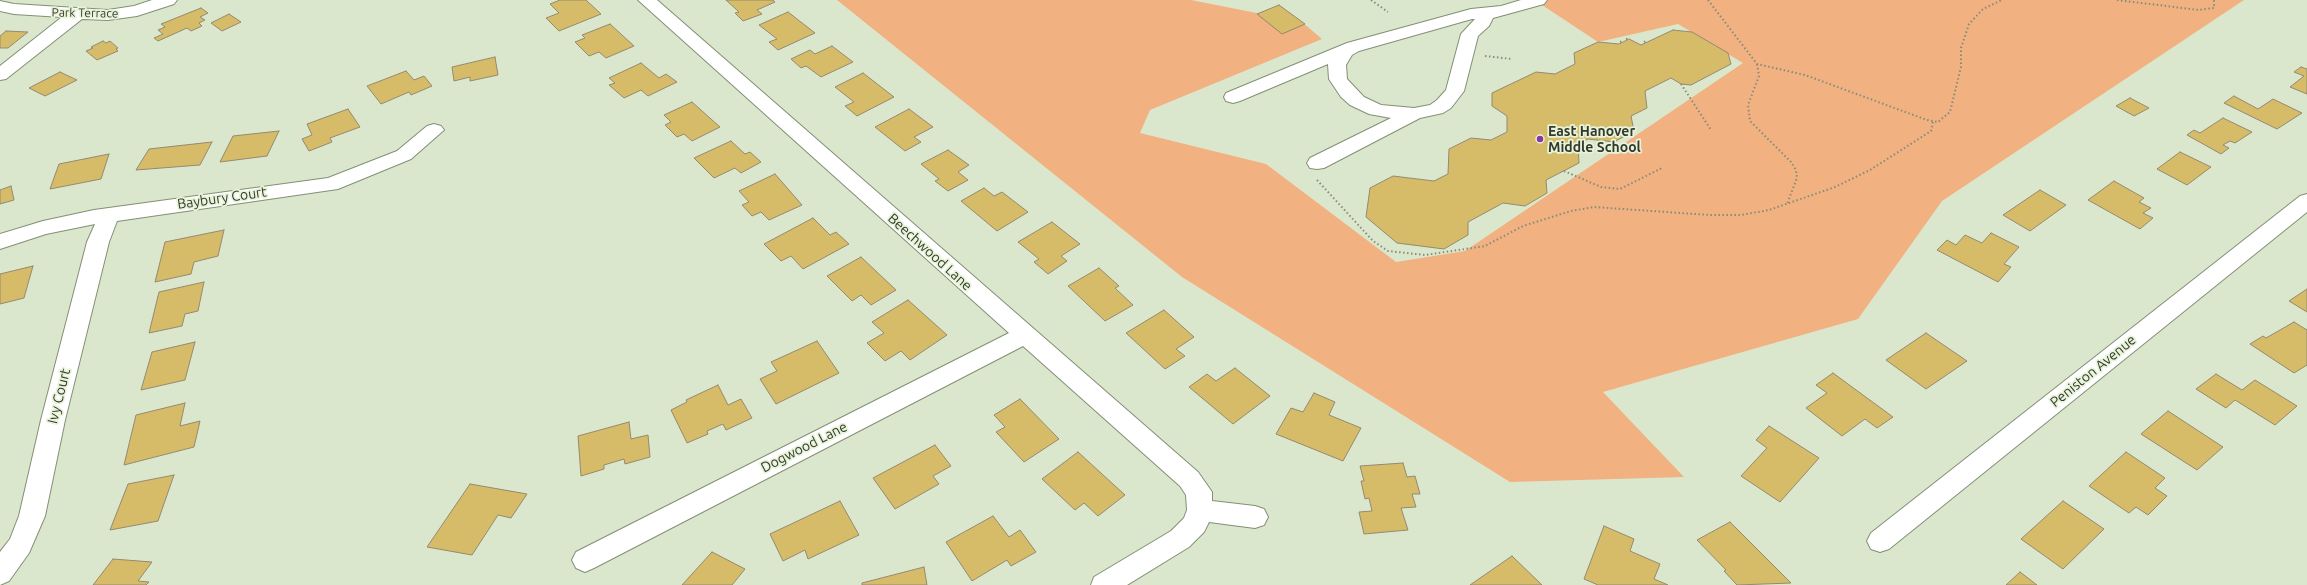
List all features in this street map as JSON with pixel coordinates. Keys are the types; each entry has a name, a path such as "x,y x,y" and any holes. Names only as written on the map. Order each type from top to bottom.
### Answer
{"street":[{"name":"Park Terrace","path":"0,6 14,9 76,15 123,14 168,0"},
{"name":"Beechwood Lane","path":"646,0 1189,479 1198,492 1200,510"},
{"path":"1233,97 1353,47 1420,30 1471,14 1486,14 1504,11 1538,0"},
{"path":"1353,47 1345,52 1337,65 1338,79 1348,93 1365,105 1376,110 1401,114 1414,114 1436,109 1451,98 1455,91 1470,34 1483,22 1486,14"},
{"path":"0,75 76,15"},
{"path":"1420,30 1448,38 1460,47 1464,54"},
{"path":"1316,171 1414,114"},
{"name":"Baybury Court","path":"0,242 43,228 109,214 331,184 404,155 434,130"},
{"name":"Peniston Avenue","path":"1880,542 2307,202"},
{"name":"Ivy Court","path":"0,573 20,545 32,516 53,420 94,258 109,214"},
{"name":"Dogwood Lane","path":"585,560 1024,335"},
{"path":"1104,585 1180,539 1195,524 1200,510 1255,517"}],"path":[{"path":"1371,0 1388,12"},
{"path":"1708,0 1757,64 1759,76 1748,105 1750,121 1791,162 1796,170 1797,178 1787,204"},
{"path":"1757,64 1805,75 1933,121 1942,120 1950,112 1961,67 1961,48 1969,24 1983,9 2002,0"},
{"path":"2117,0 2199,10 2214,8 2214,0"},
{"path":"1626,39 1630,38"},
{"path":"1485,56 1512,59"},
{"path":"1681,84 1710,130"},
{"path":"1316,171 1373,241 1388,251 1401,254 1425,255 1485,246 1522,226 1571,211 1594,207 1645,209 1710,215 1741,215 1787,204 1836,187 1870,170 1931,131 1933,121"},
{"path":"1564,171 1601,187 1620,189 1662,168"}],"shaded area":[{"path":"837,0 1191,0 1302,22 1322,39 1150,110 1140,133 1266,164 1396,262 1465,251 1743,63 1678,24 1598,42 1536,1 1538,0 2244,0 1942,201 1858,319 1603,392 1684,477 1510,482 1182,277"}],"building":[{"path":"560,0 586,0 601,14 559,31 546,18 559,13 550,4"},
{"path":"726,0 773,0 775,2 757,10 762,14 743,21 735,13 739,12"},
{"path":"1279,5 1305,24 1282,34 1257,14"},
{"path":"201,8 208,13 200,17 205,20 199,23 202,26 191,31 187,28 158,41 154,38 163,34 158,30 165,27 161,24"},
{"path":"788,12 815,33 778,50 769,42 777,39 759,25"},
{"path":"229,14 241,22 222,31 211,23"},
{"path":"610,24 634,46 606,58 599,52 589,56 575,42 585,38 582,35"},
{"name":"East Hanover Middle School","path":"1673,30 1692,32 1728,53 1731,64 1691,85 1681,84 1671,78 1645,91 1647,108 1631,116 1634,131 1614,142 1588,139 1578,144 1579,163 1546,180 1547,193 1525,206 1503,203 1468,222 1468,235 1444,249 1397,243 1366,217 1370,188 1393,176 1434,181 1448,174 1449,149 1471,138 1491,140 1507,132 1507,116 1492,106 1492,93 1536,72 1555,74 1575,64 1574,53 1598,42 1619,44 1629,39 1641,45"},
{"path":"6,31 28,32 8,48 0,48 0,36"},
{"path":"103,41 106,43 110,41 118,48 116,49 118,51 97,60 86,51"},
{"path":"832,46 853,62 821,77 806,66 801,68 791,59 810,50 815,54"},
{"path":"495,57 498,75 470,81 470,77 454,81 452,67"},
{"path":"641,63 659,78 666,74 677,82 648,96 641,90 624,98 609,85 615,83 609,78"},
{"path":"2301,67 2307,69 2307,94 2290,87 2304,76 2294,72"},
{"path":"406,71 414,80 424,76 432,86 411,95 409,92 381,104 367,86"},
{"path":"60,72 77,80 45,96 29,88"},
{"path":"863,73 894,97 857,116 845,106 854,102 835,87"},
{"path":"2234,96 2258,109 2273,99 2302,113 2277,129 2224,103"},
{"path":"2130,98 2149,108 2134,116 2116,106"},
{"path":"692,102 720,127 692,141 684,134 677,137 665,125 671,122 664,115"},
{"path":"348,109 360,127 330,138 332,142 309,151 302,139 312,135 307,124"},
{"path":"909,109 933,127 914,137 921,142 905,151 875,127"},
{"path":"2223,118 2252,132 2235,143 2230,141 2223,145 2229,148 2221,154 2187,135 2194,130 2200,133"},
{"path":"279,131 267,156 220,162 233,136"},
{"path":"731,141 745,154 750,152 761,162 741,173 735,168 714,178 694,158"},
{"path":"212,142 200,165 136,170 149,149"},
{"path":"948,150 969,165 958,172 968,180 948,191 935,181 939,179 921,164"},
{"path":"2180,152 2211,167 2187,185 2157,169"},
{"path":"109,154 101,179 50,189 59,164"},
{"path":"775,174 802,205 769,220 761,212 752,216 742,205 749,202 739,191"},
{"path":"2114,181 2144,198 2139,202 2151,208 2143,213 2153,218 2140,229 2088,200"},
{"path":"11,186 14,200 0,204 0,190"},
{"path":"984,188 994,196 1002,192 1028,212 997,231 961,201"},
{"path":"2040,190 2066,205 2030,231 2003,215"},
{"path":"813,218 830,235 836,232 849,244 803,269 791,256 781,261 764,244"},
{"path":"1052,222 1080,244 1061,256 1067,261 1048,274 1034,262 1039,259 1018,242"},
{"path":"224,230 218,256 194,262 191,274 155,282 165,242"},
{"path":"1991,233 2019,247 2004,264 2011,267 1998,282 1937,250 1947,240 1956,245 1965,235 1982,243"},
{"path":"861,257 896,290 871,305 861,295 852,301 827,276"},
{"path":"33,266 24,298 0,304 0,274"},
{"path":"1099,268 1119,286 1115,288 1133,305 1105,321 1068,286"},
{"path":"204,282 198,311 185,314 182,326 149,333 159,292"},
{"path":"2307,289 2307,312 2289,301"},
{"path":"908,300 947,335 910,360 901,351 885,361 867,343 884,333 872,322"},
{"path":"1164,310 1194,337 1176,349 1185,356 1165,369 1126,333"},
{"path":"2294,322 2307,330 2307,365 2294,373 2250,344 2263,336 2266,338"},
{"path":"1926,333 1967,361 1926,389 1886,360"},
{"path":"817,341 839,373 776,404 760,379 777,371 771,362"},
{"path":"195,342 185,380 141,390 152,352"},
{"path":"1235,368 1270,396 1233,424 1189,387 1207,374 1216,381"},
{"path":"1833,373 1893,417 1877,428 1865,419 1842,436 1806,408 1827,393 1816,385"},
{"path":"2216,374 2242,390 2255,380 2297,406 2275,425 2235,400 2226,408 2196,389"},
{"path":"718,385 728,405 741,399 752,418 726,430 723,424 707,431 708,434 687,443 671,410 687,402 686,400"},
{"path":"1314,393 1335,402 1329,415 1361,428 1343,461 1276,434 1291,408 1303,412"},
{"path":"1020,399 1059,439 1024,462 996,432 1005,427 994,415"},
{"path":"185,403 180,426 200,421 194,447 124,465 136,415"},
{"path":"2168,411 2223,447 2197,470 2141,434"},
{"path":"629,422 631,439 648,435 650,457 625,464 624,459 604,465 604,469 581,476 578,436"},
{"path":"1769,426 1819,458 1780,502 1741,476 1767,448 1756,440"},
{"path":"935,445 951,466 933,476 939,484 895,509 873,478"},
{"path":"1078,452 1125,495 1098,516 1084,503 1075,510 1042,479"},
{"path":"2126,452 2165,478 2155,488 2167,496 2148,515 2136,507 2129,513 2089,486"},
{"path":"1403,463 1407,477 1415,476 1420,494 1412,494 1416,507 1401,508 1408,530 1364,534 1359,512 1372,511 1369,498 1365,499 1361,481 1364,481 1360,466"},
{"path":"174,475 158,521 110,530 128,484"},
{"path":"470,484 527,494 511,518 498,515 472,555 427,547"},
{"path":"840,501 859,535 808,559 805,550 783,561 770,534"},
{"path":"2063,501 2104,529 2063,569 2021,539"},
{"path":"993,516 1009,537 1020,530 1036,552 1011,566 1007,560 972,581 946,542"},
{"path":"1730,522 1791,583 1737,585 1724,571 1726,570 1697,540"},
{"path":"1604,526 1634,539 1630,551 1660,564 1654,579 1668,585 1598,585 1584,579"},
{"path":"712,552 745,569 732,585 682,585"},
{"path":"1512,556 1542,585 1470,585"},
{"path":"113,559 152,562 138,581 149,582 146,585 93,585"},
{"path":"924,567 927,585 862,585 862,583"},
{"path":"2020,572 2037,585 2006,585"}],"place":[{"name":"East Hanover Middle School","path":"1540,139"}]}
